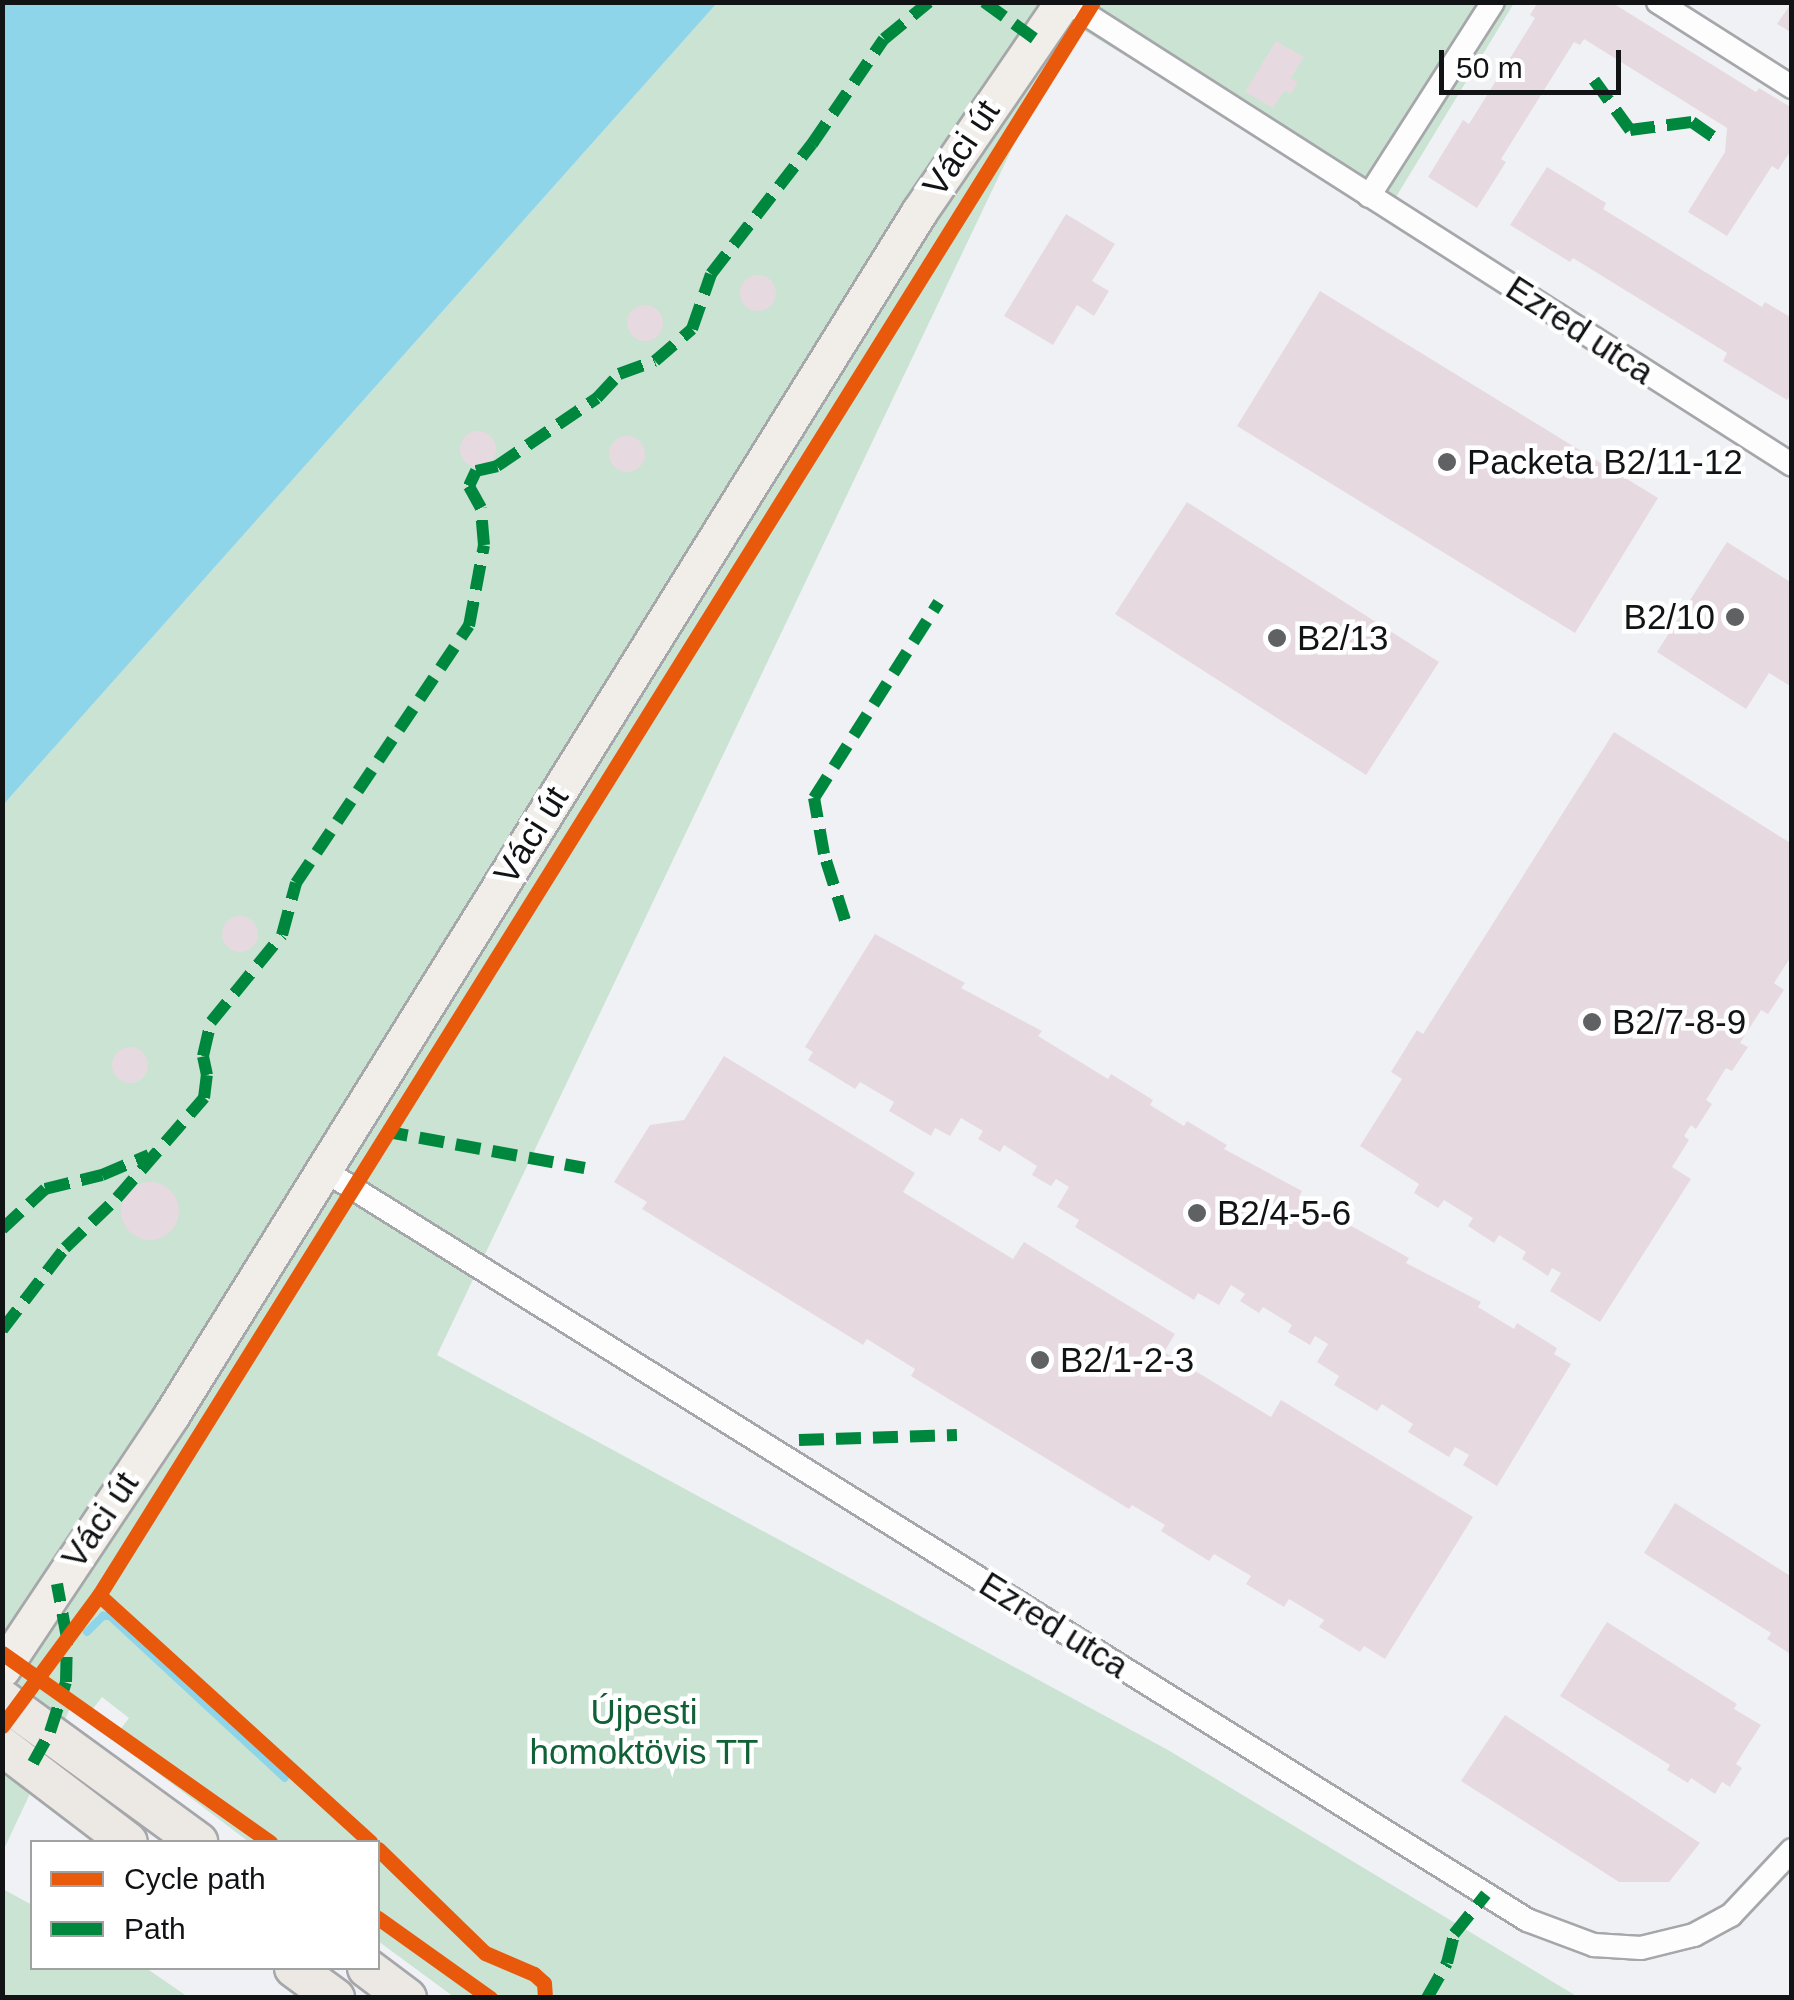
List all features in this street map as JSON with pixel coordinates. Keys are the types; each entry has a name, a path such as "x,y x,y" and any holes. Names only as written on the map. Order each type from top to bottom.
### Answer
{"highway":[{"path":"2,1699 195,1840"},
{"path":"2,1746 125,1840"},
{"path":"297,1970 335,1998"},
{"path":"387,1982 431,1998"}],"main road":[{"name":"Váci út","path":"2,1669 172,1414 918,212 1065,2"}],"street":[{"name":"Ezred utca","path":"1065,2 1792,465"},
{"path":"1369,196 1493,2"},
{"path":"1658,2 1792,87"},
{"name":"Ezred utca","path":"322,1169 1527,1920 1594,1945 1641,1948 1694,1936 1731,1915 1792,1850"}],"green space":[{"name":"Újpesti homoktövis TT","path":"717,3 1514,3 1385,215 1077,26 1059,50 437,1355 1168,1750 1578,1997 454,1997 380,1942 380,1840 246,1840 113,1739 129,1718 102,1697 92,1710 75,1698 3,1851 3,805"},
{"path":"3,1889 30,1904 30,1970 149,1970 188,1997 3,1997"}],"water":[{"path":"2,3 717,3 3,805"}],"building":[{"path":"1538,2 1611,2 1756,92 1759,88 1792,108 1792,149 1778,170 1772,166 1727,236 1688,212 1725,152 1727,128 1584,39 1580,45 1574,42 1501,159 1506,162 1477,208 1428,177 1463,120 1469,124 1535,18 1530,15"},
{"path":"1792,2 1792,33 1777,24"},
{"path":"1276,41 1304,57 1291,78 1298,82 1291,94 1285,90 1273,108 1245,92"},
{"path":"1547,167 1606,203 1603,209 1762,307 1765,302 1792,318 1792,392 1787,400 1723,361 1727,353 1573,258 1570,262 1510,225"},
{"path":"1066,214 1115,244 1092,281 1109,291 1094,316 1077,305 1053,345 1004,316"},
{"path":"758,275 771,280 776,293 771,306 758,311 745,306 740,293 745,280"},
{"name":"Packeta B2/11-12","path":"1320,291 1658,498 1575,633 1237,426"},
{"path":"645,305 658,310 663,323 658,336 645,341 632,336 627,323 632,310"},
{"path":"478,431 491,436 496,449 491,462 478,467 465,462 460,449 465,436"},
{"path":"627,436 640,441 645,454 640,467 627,472 614,467 609,454 614,441"},
{"name":"B2/13","path":"1187,502 1439,662 1366,775 1115,614"},
{"name":"B2/10","path":"1727,542 1792,583 1792,687 1769,673 1746,709 1657,652"},
{"name":"B2/7-8-9","path":"1614,732 1792,844 1792,955 1774,983 1784,990 1768,1014 1761,1010 1740,1043 1748,1047 1732,1071 1726,1068 1706,1100 1712,1104 1696,1129 1691,1125 1684,1136 1689,1140 1672,1167 1691,1179 1600,1322 1550,1291 1561,1273 1552,1268 1548,1276 1522,1259 1526,1252 1499,1235 1494,1243 1468,1226 1473,1218 1444,1200 1438,1208 1414,1193 1419,1184 1360,1146 1402,1079 1391,1072 1417,1030 1423,1034"},
{"path":"240,916 253,921 258,934 253,947 240,952 227,947 222,934 227,921"},
{"name":"B2/4-5-6","path":"875,934 965,983 961,988 1042,1031 1038,1036 1108,1079 1111,1074 1153,1100 1150,1105 1184,1126 1187,1121 1227,1145 1224,1149 1302,1191 1299,1197 1409,1258 1406,1263 1481,1302 1478,1307 1514,1329 1517,1323 1557,1348 1554,1354 1571,1364 1497,1486 1463,1465 1469,1455 1455,1447 1449,1457 1408,1432 1413,1424 1382,1404 1377,1411 1334,1385 1339,1376 1317,1362 1328,1344 1315,1336 1310,1345 1288,1332 1292,1325 1263,1307 1259,1313 1240,1301 1245,1294 1231,1285 1219,1305 1198,1293 1194,1300 1075,1227 1079,1220 1057,1207 1069,1187 1056,1179 1051,1186 1032,1175 1037,1166 1004,1145 1000,1152 978,1139 983,1131 961,1118 950,1136 935,1128 931,1136 889,1111 894,1102 860,1082 855,1089 808,1060 813,1052 805,1047"},
{"path":"130,1047 143,1052 148,1065 143,1078 130,1083 117,1078 112,1065 117,1052"},
{"name":"B2/1-2-3","path":"724,1056 915,1173 903,1192 1013,1259 1024,1242 1175,1334 1164,1352 1271,1417 1281,1400 1473,1517 1385,1659 1364,1646 1360,1652 1319,1627 1324,1620 1289,1599 1284,1607 1246,1584 1251,1576 1214,1554 1209,1561 1161,1531 1165,1525 1132,1505 1129,1509 911,1376 915,1369 867,1339 863,1345 642,1209 647,1202 614,1182 650,1125 684,1120"},
{"path":"150,1182 171,1190 179,1211 171,1232 150,1240 129,1232 121,1211 129,1190"},
{"path":"1675,1503 1792,1577 1792,1655 1767,1639 1771,1633 1644,1553"},
{"path":"1607,1622 1737,1704 1734,1709 1761,1725 1736,1764 1742,1768 1730,1787 1722,1782 1715,1794 1691,1778 1688,1783 1667,1770 1670,1765 1560,1696"},
{"path":"1505,1715 1700,1843 1669,1882 1619,1882 1461,1781"}],"waterway":[{"path":"87,1632 103,1616 110,1616 285,1778"}],"marked path":[{"path":"2,1330 65,1248 117,1198 204,1098 207,1075 203,1056 211,1022 282,935 296,883 469,626 484,545 481,508 469,486 476,471 497,466 597,398 619,374 655,361 692,329 711,274 812,144 884,39 929,2"},
{"path":"984,2 1034,38"},
{"path":"1594,80 1630,130 1692,122 1718,140"},
{"path":"845,920 824,854 814,798 939,602"},
{"path":"383,1131 585,1168"},
{"path":"2,1229 45,1189 102,1175 149,1155"},
{"path":"799,1440 957,1435"},
{"path":"33,1763 50,1732 66,1682 67,1638 57,1584"},
{"path":"1427,1998 1447,1963 1454,1934 1486,1894"}],"cycle path":[{"path":"2,1726 99,1595 1093,2"},
{"path":"99,1595 368,1840"},
{"path":"2,1653 267,1840"},
{"path":"380,1851 485,1953 534,1974 544,1983 545,1998"},
{"path":"380,1919 490,1998"}],"place":[{"name":"Packeta B2/11-12","path":"1447,462"},
{"name":"B2/10","path":"1735,617"},
{"name":"B2/13","path":"1277,638"},
{"name":"B2/7-8-9","path":"1592,1022"},
{"name":"B2/4-5-6","path":"1197,1213"},
{"name":"B2/1-2-3","path":"1040,1360"}]}
